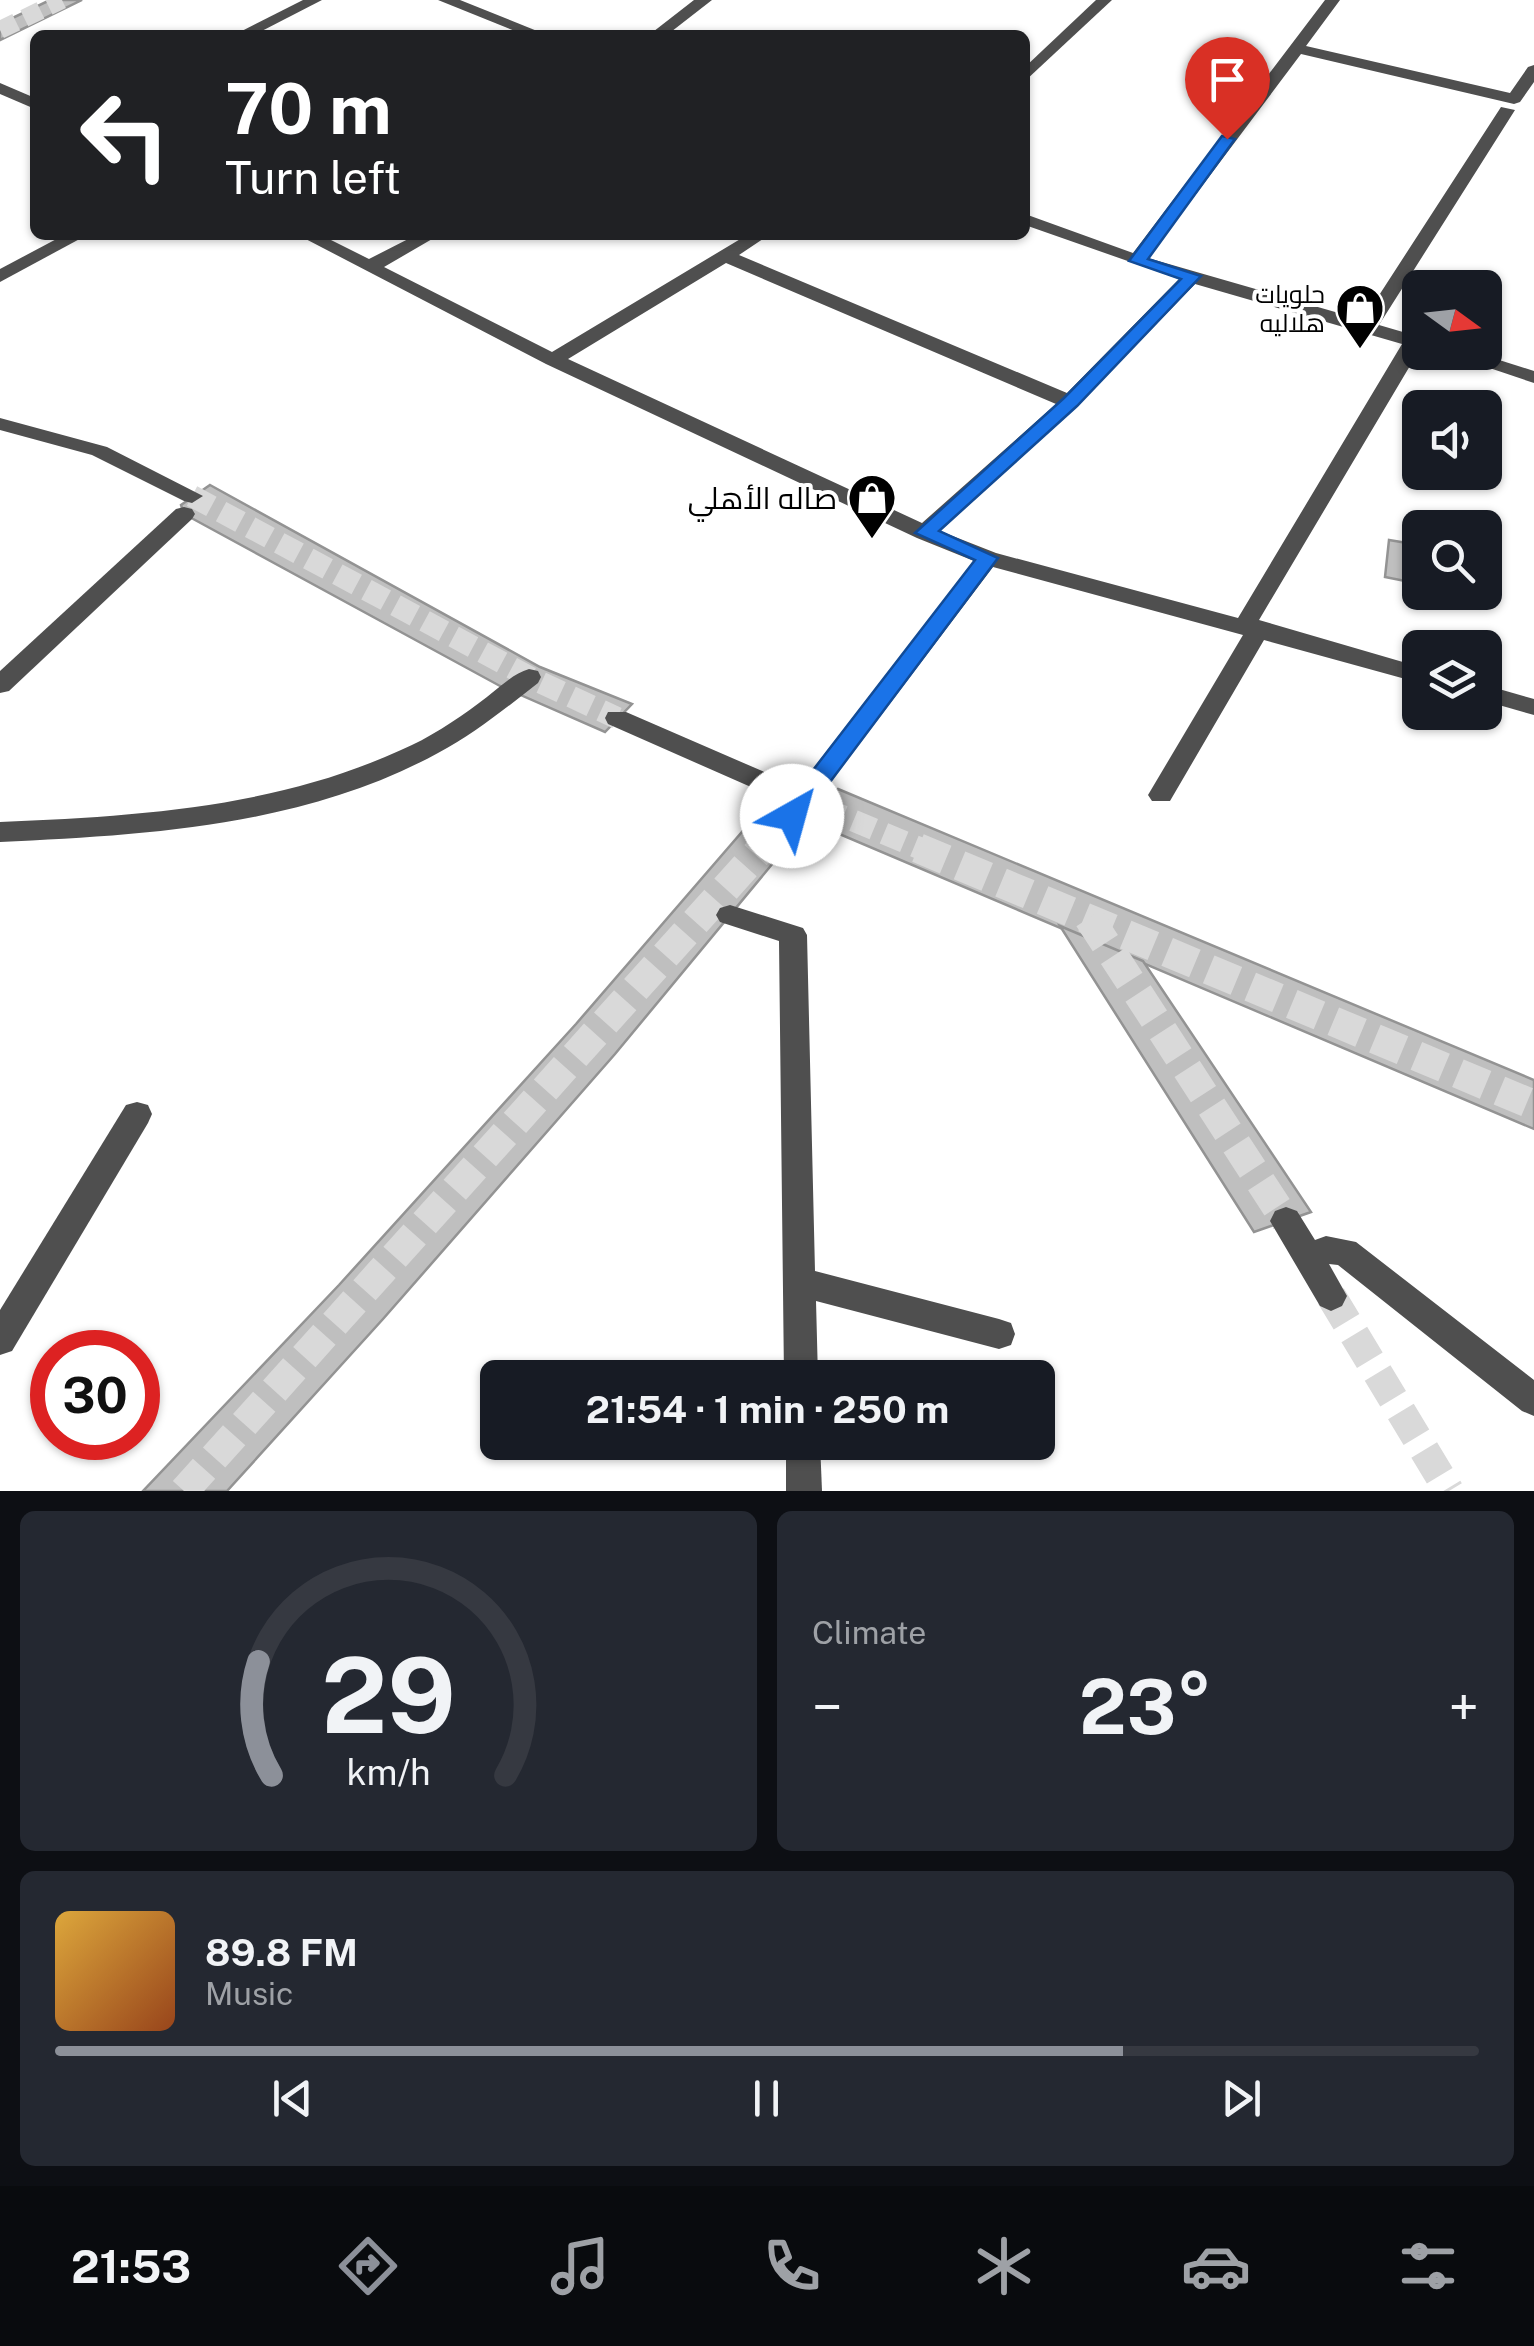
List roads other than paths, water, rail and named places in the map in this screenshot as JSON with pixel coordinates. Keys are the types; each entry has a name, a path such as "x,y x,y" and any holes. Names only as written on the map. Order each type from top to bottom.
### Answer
{"street":[{"path":"252,30 315,0"},
{"path":"449,0 526,30"},
{"path":"664,30 704,0"},
{"path":"1030,71 1105,0"},
{"path":"1138,261 1332,0"},
{"path":"1295,48 1514,99 1534,70"},
{"path":"0,88 30,102"},
{"path":"1368,328 1507,110"},
{"path":"1030,221 1138,261 1402,338"},
{"path":"0,276 68,240"},
{"path":"317,240 553,360 925,533 988,558 1402,669"},
{"path":"372,266 421,240"},
{"path":"553,360 752,240"},
{"path":"725,256 1070,402"},
{"path":"925,533 1070,402 1192,276"},
{"path":"1161,795 1252,626 1402,366"},
{"path":"1502,367 1534,377"},
{"path":"0,424 57,434 108,451 188,505 0,685"},
{"path":"617,718 806,808 988,558"},
{"path":"0,832 204,816 325,791 418,754 454,733 529,677"},
{"path":"1502,698 1534,708"},
{"path":"730,916 793,934 802,1360"},
{"path":"0,1340 136,1114"},
{"path":"1286,1220 1331,1296"},
{"path":"1308,1257 1326,1250 1345,1252 1534,1400"},
{"path":"800,1282 999,1334"},
{"path":"803,1460 804,1491"}],"tunnel":[{"path":"0,30 62,0"},
{"path":"192,496 529,677 617,718"},
{"path":"823,808 924,850"},
{"path":"760,850 791,816"},
{"path":"184,1491 762,848"},
{"path":"918,848 1090,920"},
{"path":"1090,920 1534,1105"},
{"path":"1090,920 1286,1221"},
{"path":"1331,1296 1449,1491"}],"place":[{"name":"حلويات هلاليه","path":"1360,350"},
{"name":"صاله الأهلي","path":"872,540"}]}
